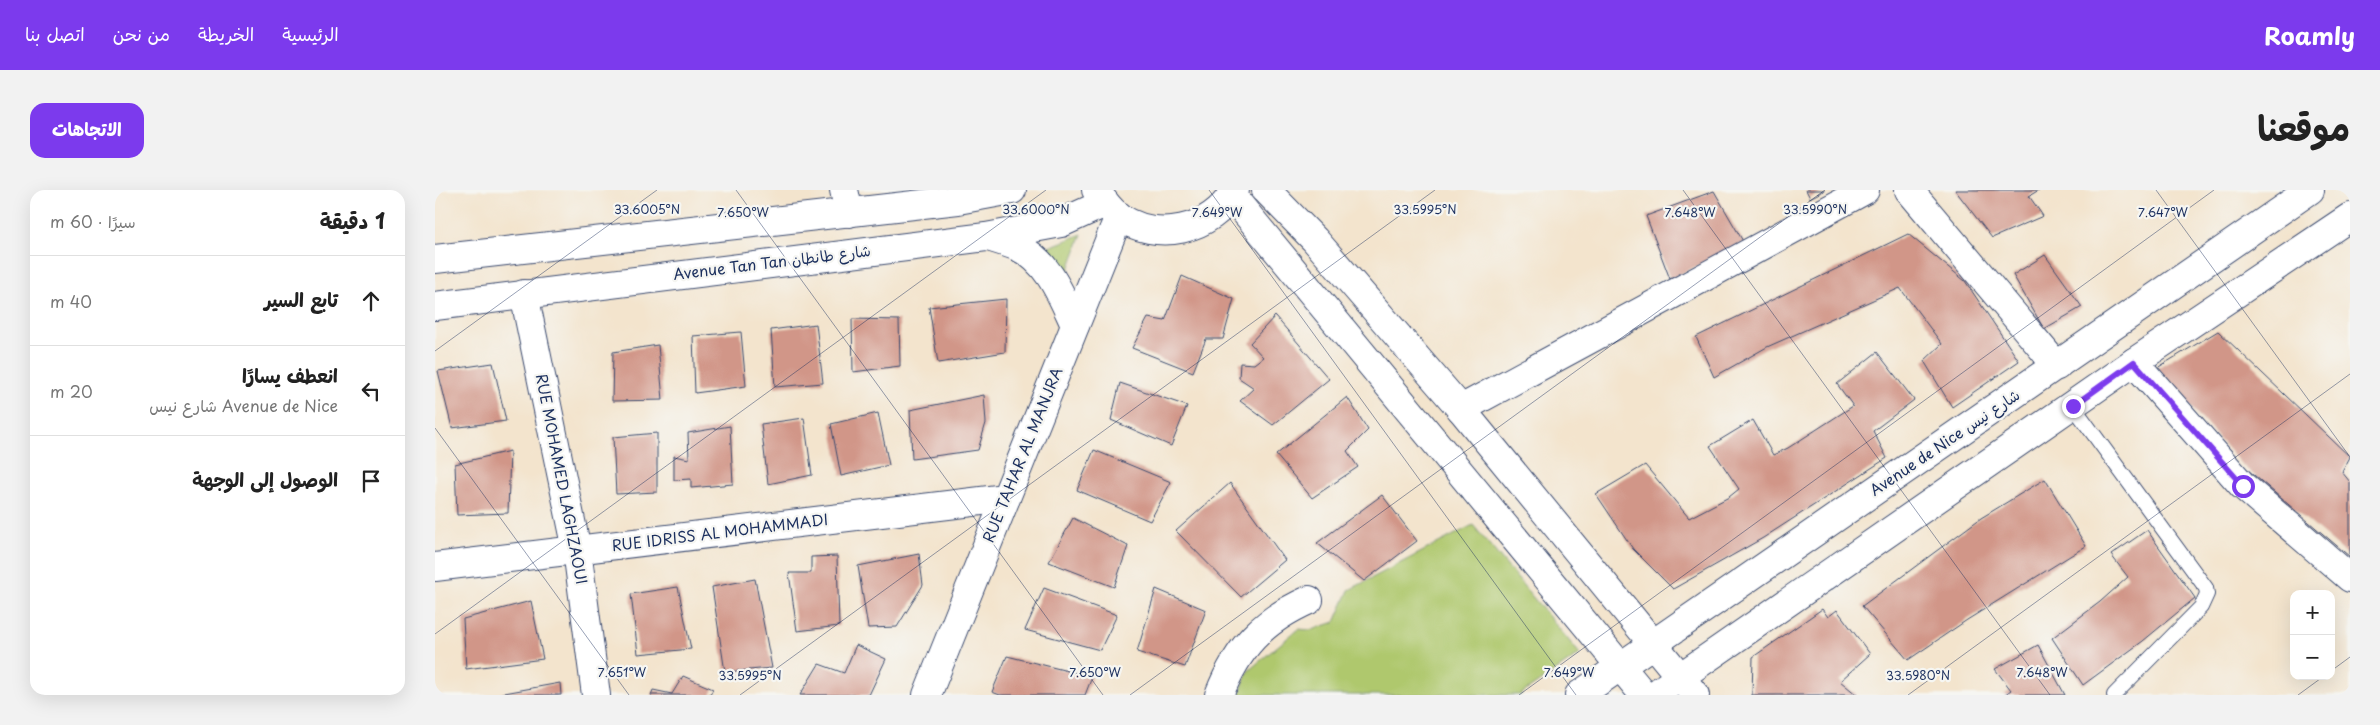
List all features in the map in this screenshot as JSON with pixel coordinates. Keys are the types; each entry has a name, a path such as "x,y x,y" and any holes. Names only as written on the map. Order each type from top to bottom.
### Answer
{"street":[{"path":"435,260 846,202 958,200 1012,190"},
{"path":"1266,190 1315,240 1461,409 1688,686"},
{"path":"1461,409 1865,190"},
{"path":"1909,190 2057,366"},
{"name":"Avenue de Nice شارع نيس","path":"1579,695 2310,190"},
{"path":"1106,203 1147,229 1179,230 1209,218 1233,193 1645,695"},
{"name":"Avenue Tan Tan شارع طانطان","path":"435,306 987,237 1061,223 1106,203"},
{"name":"RUE TAHAR AL MANJRA","path":"927,695 1075,325 1106,203"},
{"path":"1654,695 1688,686 2134,362 2350,217"},
{"path":"987,237 1018,247 1043,266 1053,280 1075,325"},
{"name":"RUE MOHAMED LAGHZAOUI","path":"524,294 577,550 596,695"},
{"path":"2134,362 2243,486 2350,578"},
{"name":"RUE IDRISS AL MOHAMMADI","path":"435,567 1006,498"},
{"path":"1219,695 1233,663 1254,635 1286,610 1309,600"}],"lane":[{"path":"2073,406 2206,588 2207,594 2201,607 2114,695"}],"green space":[{"path":"1082,234 1066,277 1039,251"},
{"path":"1473,525 1580,654 1520,695 1239,695 1248,671 1298,629 1311,630 1335,622 1349,590"}],"building":[{"path":"1806,190 1825,190 1810,198"},
{"path":"1955,190 2039,190 2029,196 2043,216 1992,238"},
{"path":"1714,191 1744,243 1670,279 1646,216"},
{"path":"1908,234 1965,281 2019,361 1952,407 1924,361 1942,344 1900,288 1767,347 1714,377 1696,337"},
{"path":"2045,255 2082,307 2044,329 2013,275"},
{"path":"1182,276 1234,299 1223,339 1206,339 1193,372 1132,348 1148,318 1165,321"},
{"path":"1006,299 1005,352 938,363 929,307"},
{"path":"1275,316 1329,379 1273,425 1240,401 1254,388 1239,378 1240,363 1254,364 1263,357 1250,343"},
{"path":"852,319 899,320 900,366 853,372"},
{"path":"816,324 823,383 775,387 771,330"},
{"path":"2218,331 2350,457 2342,472 2350,482 2350,557 2241,464 2157,368"},
{"path":"741,332 746,386 695,393 693,336"},
{"path":"658,345 663,400 612,401 613,352"},
{"path":"1877,352 1914,400 1873,431 1887,458 1763,538 1673,589 1633,549 1596,494 1645,465 1689,518 1729,497 1739,489 1710,446 1753,420 1773,455 1788,448 1853,406 1837,384"},
{"path":"493,363 506,421 452,428 438,371"},
{"path":"1120,383 1187,406 1171,446 1111,420"},
{"path":"984,395 986,423 978,450 912,459 910,410"},
{"path":"1347,397 1368,430 1347,451 1358,467 1312,498 1276,455"},
{"path":"878,413 889,465 841,476 831,424"},
{"path":"804,418 812,475 768,484 761,424"},
{"path":"730,426 733,484 691,488 691,479 674,480 674,456 689,459 688,433"},
{"path":"657,433 657,492 616,494 613,437"},
{"path":"1094,450 1171,482 1150,521 1077,490"},
{"path":"510,451 508,513 457,515 455,464"},
{"path":"2045,479 2086,546 1967,620 1908,660 1862,606 1981,518"},
{"path":"1230,483 1285,560 1241,597 1176,531"},
{"path":"1382,495 1417,541 1364,581 1317,543"},
{"path":"1073,518 1128,546 1114,587 1049,562"},
{"path":"2147,530 2195,598 2143,641 2083,685 2052,638 2100,602 2128,577 2111,555"},
{"path":"919,554 923,585 897,627 868,628 858,566"},
{"path":"837,556 839,626 797,631 789,573 811,573 811,557"},
{"path":"755,579 772,668 725,672 712,587"},
{"path":"678,587 691,649 638,654 631,594"},
{"path":"1044,588 1117,615 1100,650 1025,630"},
{"path":"1156,589 1206,610 1185,667 1137,652"},
{"path":"531,601 543,659 466,669 463,619"},
{"path":"1822,609 1828,617 1837,610 1870,654 1840,681 1857,695 1752,695 1753,657"},
{"path":"856,645 886,659 869,695 800,695 819,664 844,673"},
{"path":"2038,645 2065,695 2004,695 2011,690 1995,669"},
{"path":"1007,656 1092,677 1085,695 1000,695 992,692"},
{"path":"683,676 713,689 710,695 651,695 653,690 672,694"},
{"path":"560,683 561,695 499,695 499,694"}],"route":[{"path":"2073,406 2134,362 2243,486"}]}
